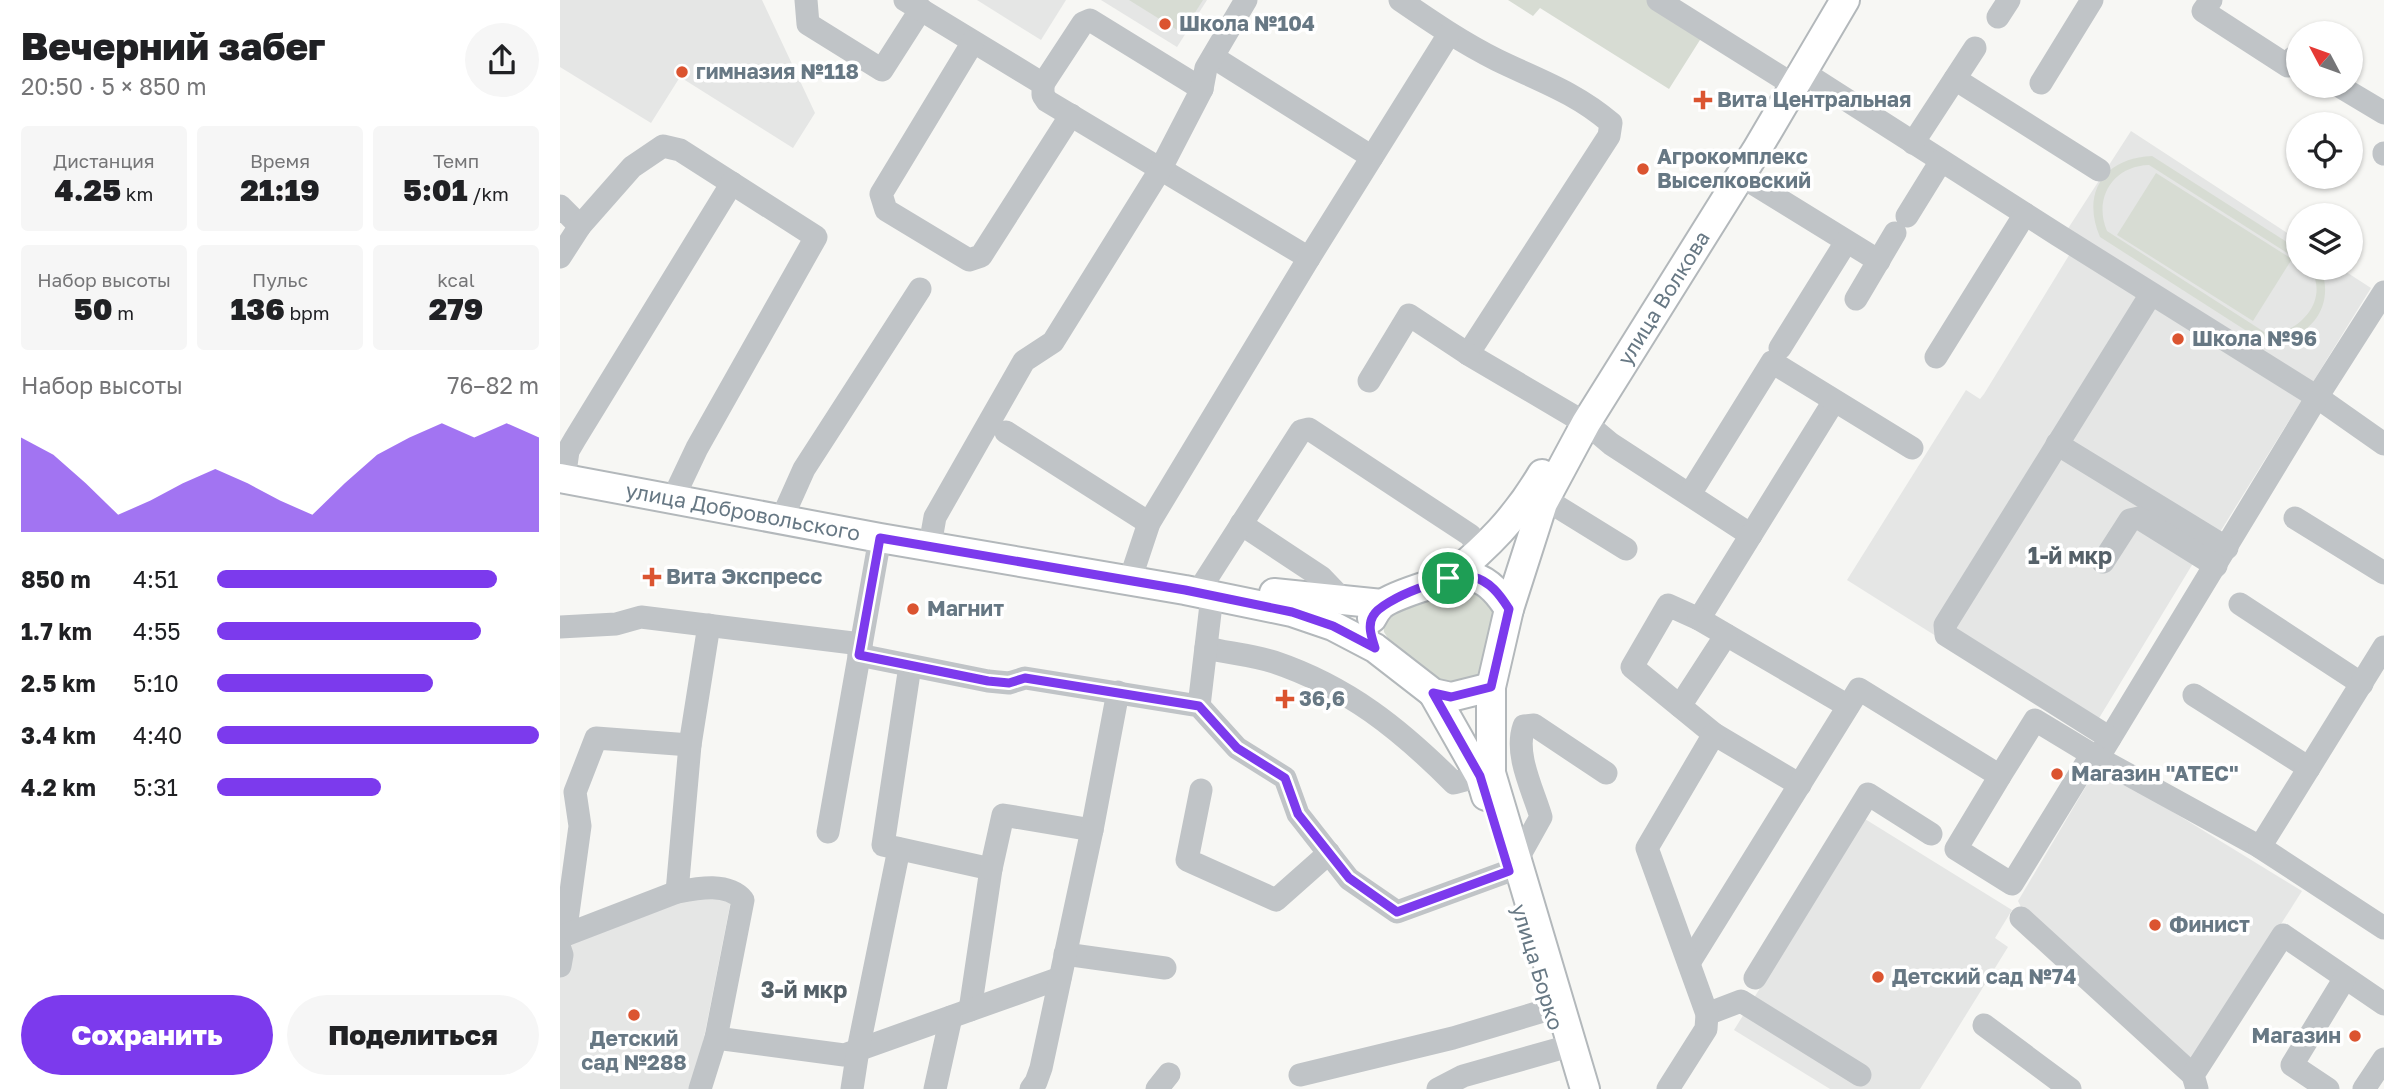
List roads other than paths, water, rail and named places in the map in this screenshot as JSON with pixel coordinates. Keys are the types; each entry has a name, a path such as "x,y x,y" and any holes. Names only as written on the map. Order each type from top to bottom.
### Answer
{"main road":[{"name":"улица Волкова","path":"1580,420 1741,176 1831,0"},
{"name":"улица Волкова","path":"1509,609 1537,497 1580,420 1741,153 1845,0"},
{"name":"улица Добровольского","path":"562,469 1134,568 1292,612 1333,626 1375,648"},
{"name":"улица Добровольского","path":"562,469 880,538 1209,588 1382,604"},
{"path":"1448,578 1482,551 1537,497"},
{"path":"1470,576 1486,582 1499,594 1509,609 1491,687 1451,697 1433,693 1375,648 1370,632 1372,617 1382,604 1448,578 1470,576"},
{"name":"улица Борко","path":"1491,687 1491,773 1550,1009 1574,1089"},
{"name":"улица Борко","path":"1433,693 1480,776 1513,866 1585,1089"}],"lane":[{"path":"806,0 807,23 882,70 913,5 1043,84"},
{"path":"932,534 935,517 1024,360 1054,342 1160,170 1202,89 1206,68 1246,0"},
{"path":"1400,0 1449,34 1497,60 1557,86 1594,108 1611,123 1609,136 1468,354"},
{"path":"1658,0 1941,160 2317,397 2384,444"},
{"path":"2041,83 2092,0"},
{"path":"2211,0 2203,11 2286,65"},
{"path":"1202,89 1090,20 1083,23 1043,84 1043,95 1047,101 1309,258"},
{"path":"1134,568 1149,523 1309,258 1449,34"},
{"path":"973,42 881,194 886,210 969,260 981,256 1071,115"},
{"path":"1913,143 1975,48"},
{"path":"1213,57 1372,157"},
{"path":"1955,79 2099,170"},
{"path":"2359,98 2384,113"},
{"path":"560,257 580,226 632,167 663,146 680,150 816,237 697,448 678,488"},
{"path":"1856,299 1941,160"},
{"path":"1741,176 1879,261"},
{"path":"562,469 575,439 732,183"},
{"path":"560,206 580,226"},
{"path":"1936,357 2025,214"},
{"path":"1780,348 1846,242"},
{"path":"787,507 804,469 920,289"},
{"path":"2384,292 2317,397 2110,738 2095,756 2012,884 1956,849 2035,720 2095,756 2260,847 2384,928"},
{"path":"2110,738 1947,635 1945,625 2151,293"},
{"path":"1369,382 1409,315 1468,354 1580,420 1611,444 1751,535"},
{"path":"1690,494 1772,362 1912,448"},
{"path":"1699,619 1834,401"},
{"path":"1199,706 1209,588 1241,524 1301,431 1309,429 1470,535 1482,551"},
{"path":"1006,432 1149,523"},
{"path":"2057,444 2221,557"},
{"path":"1537,497 1626,549"},
{"path":"2295,517 2384,573"},
{"path":"2103,562 2130,520 2139,518 2221,557"},
{"path":"1241,524 1321,577 1343,601"},
{"path":"828,832 880,538"},
{"path":"2240,604 2362,684"},
{"path":"1800,785 1714,734 1632,667 1668,605 1699,619 1848,706"},
{"path":"560,627 616,624 642,617 709,625 860,649 910,666 988,681 1009,683 1025,678 1199,706 1237,748 1285,778 1298,814 1349,878 1397,912 1513,866 1541,817 1524,760 1520,738 1524,726 1534,725 1606,773"},
{"path":"677,892 690,745 709,625"},
{"path":"1680,706 1726,635"},
{"path":"1206,648 1272,662 1312,678 1367,707 1414,743 1454,783 1480,776"},
{"path":"2260,847 2384,648"},
{"path":"910,666 883,845 991,869"},
{"path":"1689,963 1859,689 2000,776"},
{"path":"1031,1089 1041,1068 1092,830 1118,692"},
{"path":"2194,695 2309,768"},
{"path":"1668,1089 1706,1029 1707,1014 1647,848 1714,734"},
{"path":"560,966 580,826 567,792 596,738 690,745"},
{"path":"1201,790 1187,860 1276,900 1329,853"},
{"path":"1755,978 1868,794 1931,834"},
{"path":"935,1089 960,1013 1003,815 1092,830"},
{"path":"852,1089 899,849"},
{"path":"562,940 677,892 697,888 727,889 737,893 743,900 716,1038 701,1089"},
{"path":"2021,918 2195,1082 2283,935 2384,1004"},
{"path":"1065,954 1165,968"},
{"path":"716,1038 844,1055 1060,978"},
{"path":"2328,1089 2292,1065 2345,978"},
{"path":"1707,1014 1741,1001 1860,1075"},
{"path":"1300,1075 1452,1038 1550,1009"},
{"path":"1984,1025 2046,1082 2070,1089"},
{"path":"1452,1038 1465,1083"},
{"path":"1438,1089 1465,1083 1562,1048"},
{"path":"2364,1089 2384,1059"}],"place":[{"name":"Школа №104","path":"1165,24"},
{"name":"гимназия №118","path":"682,72"},
{"name":"Вита Центральная","path":"1703,100"},
{"name":"Агрокомплекс Выселковский","path":"1643,169"},
{"name":"Школа №96","path":"2178,339"},
{"name":"Вита Экспресс","path":"652,577"},
{"name":"Магнит","path":"913,609"},
{"name":"36,6","path":"1285,699"},
{"name":"Магазин \"АТЕС\"","path":"2057,774"},
{"name":"Финист","path":"2155,925"},
{"name":"Детский сад №74","path":"1878,977"},
{"name":"Детский сад №288","path":"634,1015"},
{"name":"Магазин","path":"2355,1036"}],"district":[{"name":"1-й мкр","path":"2070,556"},
{"name":"3-й мкр","path":"804,990"}]}
